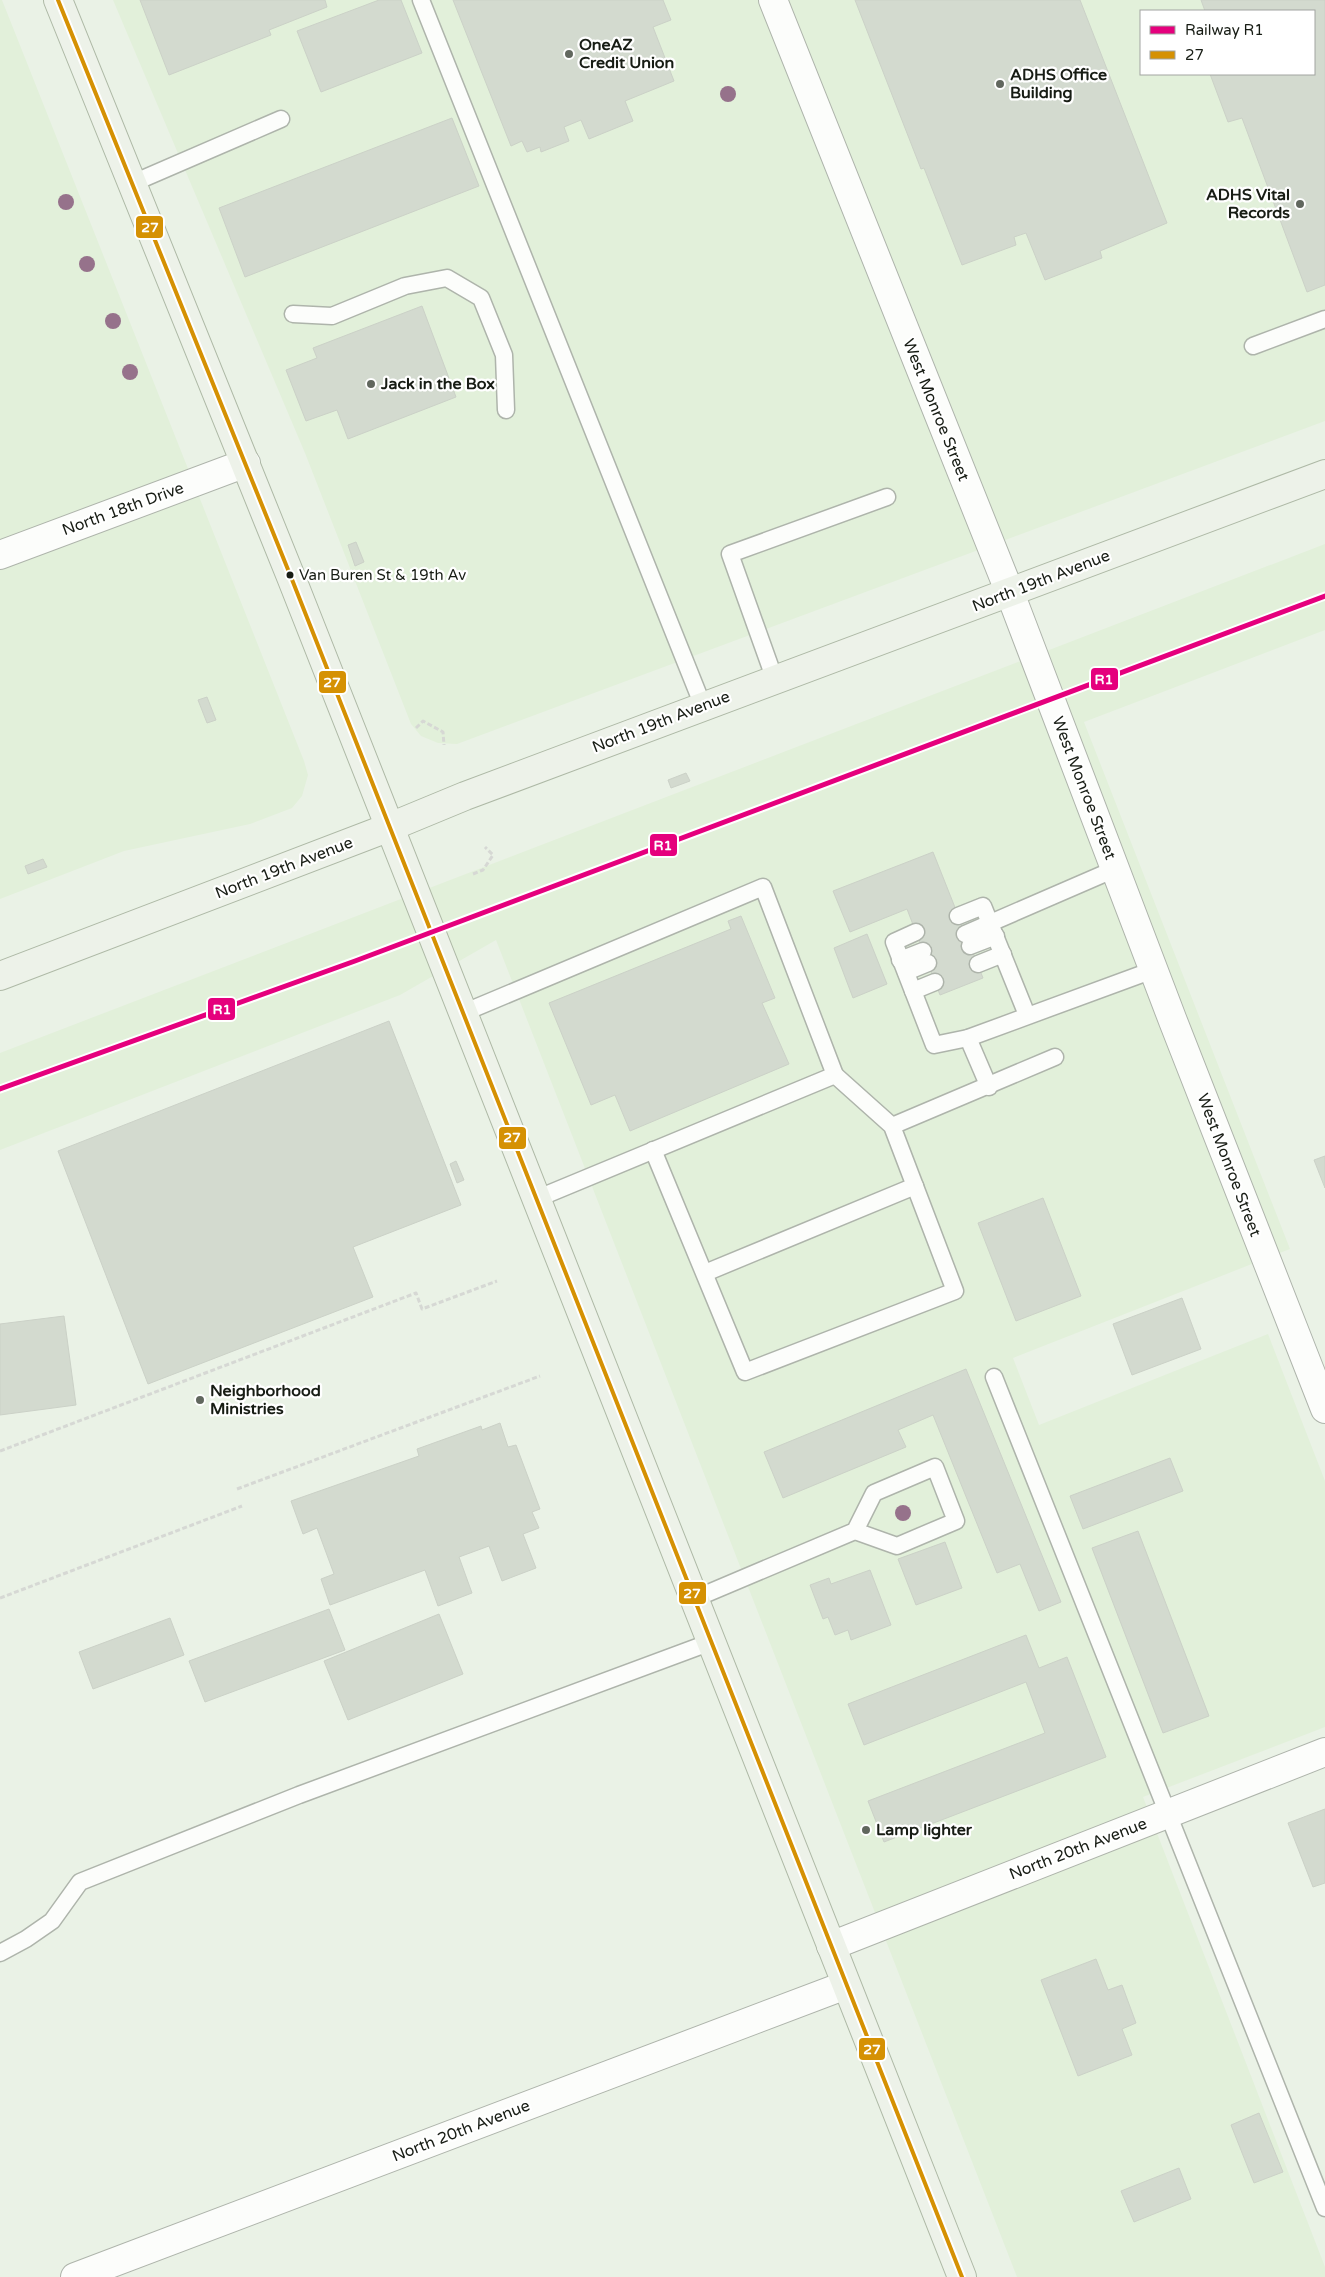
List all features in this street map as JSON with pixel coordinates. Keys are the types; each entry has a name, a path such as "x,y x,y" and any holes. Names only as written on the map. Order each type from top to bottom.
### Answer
{"main road":[{"path":"58,0 246,463 962,2277"},
{"name":"North 19th Avenue","path":"0,976 390,827 465,796 703,706 1010,594 1325,474"}],"street":[{"name":"West Monroe Street","path":"773,0 1010,594 1153,970 1325,1409"},
{"name":"North 18th Drive","path":"0,555 246,463"},
{"name":"North 20th Avenue","path":"831,1946 1325,1752"},
{"name":"North 20th Avenue","path":"75,2277 846,1985"}],"lane":[{"path":"422,0 703,706"},
{"path":"133,182 281,119"},
{"path":"293,314 332,316 406,286 447,278 481,298 504,355 506,410"},
{"path":"1253,346 1325,319"},
{"path":"774,680 730,554 888,497"},
{"path":"968,940 1115,869"},
{"path":"463,1013 763,887 835,1075 892,1126 955,1291 746,1372 654,1150"},
{"path":"958,916 983,906 1026,1015"},
{"path":"916,932 894,942 934,1045 968,1038 1026,1015 1153,970"},
{"path":"978,964 1003,954"},
{"path":"903,966 926,957"},
{"path":"913,991 935,982"},
{"path":"968,1038 989,1087"},
{"path":"892,1126 989,1087 1055,1057"},
{"path":"536,1199 835,1075"},
{"path":"705,1273 915,1186"},
{"path":"994,1377 1325,2208"},
{"path":"694,1599 855,1531 874,1493 935,1467 956,1521 897,1546 855,1531"},
{"path":"0,1953 26,1939 52,1921 80,1882 299,1795 711,1642"}],"path":[{"path":"416,728 423,721 444,732 444,744"},
{"path":"473,874 483,870 493,855 485,847"},
{"path":"0,1451 416,1293 422,1309 497,1281"},
{"path":"237,1489 540,1376"},
{"path":"0,1598 242,1506"}],"shaded area":[{"path":"0,0 2,0 308,775 302,796 292,808 250,824 124,851 0,899"},
{"path":"113,0 1325,0 1325,421 457,744 438,743 421,736 411,724 305,453"},
{"path":"1325,544 1325,630 1084,722 1290,1249 1013,1358 1039,1425 1268,1334 1325,1481 1325,1727 1143,1797 1325,2267 1325,2277 1017,2277 496,940 400,995 0,1150 0,1053"}],"building":[{"path":"140,0 325,0 327,7 269,30 271,35 169,75"},
{"path":"379,0 401,0 422,53 321,92 297,31"},
{"name":"OneAZ Credit Union","path":"453,0 663,0 671,20 653,27 674,81 625,101 633,121 589,139 581,120 564,127 569,141 541,152 540,147 527,152 522,141 511,146"},
{"name":"ADHS Office Building","path":"855,0 1080,0 1167,223 1100,251 1102,258 1045,280 1026,233 1014,237 1016,245 962,265 924,168 921,169"},
{"name":"ADHS Vital Records","path":"1201,0 1325,0 1325,285 1307,292 1242,118 1228,122 1210,75 1315,75 1315,10 1205,10"},
{"path":"452,118 479,186 245,277 219,208"},
{"name":"Jack in the Box","path":"422,306 456,397 348,439 337,410 306,421 286,370 317,358 313,348"},
{"path":"356,542 364,562 355,566 348,545"},
{"path":"207,697 216,720 207,723 198,700"},
{"path":"686,773 690,781 671,788 668,780"},
{"path":"933,852 983,978 940,995 907,909 850,932 833,891"},
{"path":"43,859 47,867 28,874 25,866"},
{"path":"741,916 775,998 762,1003 789,1064 630,1131 615,1095 591,1105 549,1003 731,929 728,921"},
{"path":"867,934 887,984 853,998 834,948"},
{"path":"389,1021 461,1205 353,1247 373,1297 148,1384 58,1151"},
{"path":"1325,1156 1325,1188 1314,1160"},
{"path":"456,1161 464,1180 457,1183 450,1164"},
{"path":"1043,1198 1081,1296 1016,1321 978,1223"},
{"path":"1182,1298 1201,1349 1132,1375 1113,1324"},
{"path":"64,1316 76,1405 0,1415 0,1324"},
{"path":"966,1369 1061,1602 1039,1611 1020,1564 997,1573 933,1415 898,1430 906,1447 783,1498 764,1452"},
{"path":"500,1423 508,1447 516,1445 540,1509 532,1512 539,1528 523,1534 536,1568 502,1581 489,1546 459,1557 472,1593 438,1606 425,1570 330,1605 321,1579 334,1574 317,1528 303,1534 291,1501 419,1456 417,1449 481,1426 482,1430"},
{"path":"1170,1458 1183,1491 1083,1529 1070,1496"},
{"path":"1138,1531 1209,1716 1163,1733 1092,1548"},
{"path":"945,1542 962,1588 916,1605 898,1559"},
{"path":"870,1570 891,1625 851,1640 848,1630 835,1635 828,1617 823,1619 810,1585 829,1578 831,1584"},
{"path":"329,1609 345,1650 205,1702 189,1661"},
{"path":"439,1614 463,1674 348,1720 324,1661"},
{"path":"170,1618 184,1655 93,1689 79,1652"},
{"path":"1026,1635 1039,1668 1067,1657 1106,1757 884,1842 868,1801 1045,1733 1026,1682 864,1745 848,1704"},
{"path":"1325,1809 1325,1883 1313,1887 1288,1823"},
{"path":"1096,1959 1108,1990 1122,1985 1136,2023 1122,2029 1132,2055 1078,2076 1041,1980"},
{"path":"1259,2113 1283,2172 1254,2183 1231,2125"},
{"path":"1179,2168 1191,2199 1134,2222 1121,2191"}],"rail line":[{"name":"R1","path":"0,1089 355,961 1325,596"}],"transit line":[{"name":"27","path":"58,0 291,577 962,2277"}],"place":[{"name":"OneAZ Credit Union","path":"569,54"},
{"name":"ADHS Office Building","path":"1000,84"},
{"name":"ADHS Vital Records","path":"1300,204"},
{"name":"Jack in the Box","path":"371,384"},
{"name":"Van Buren St & 19th Av","path":"290,575"},
{"name":"Neighborhood Ministries","path":"200,1400"},
{"name":"Lamp lighter","path":"866,1830"}]}
